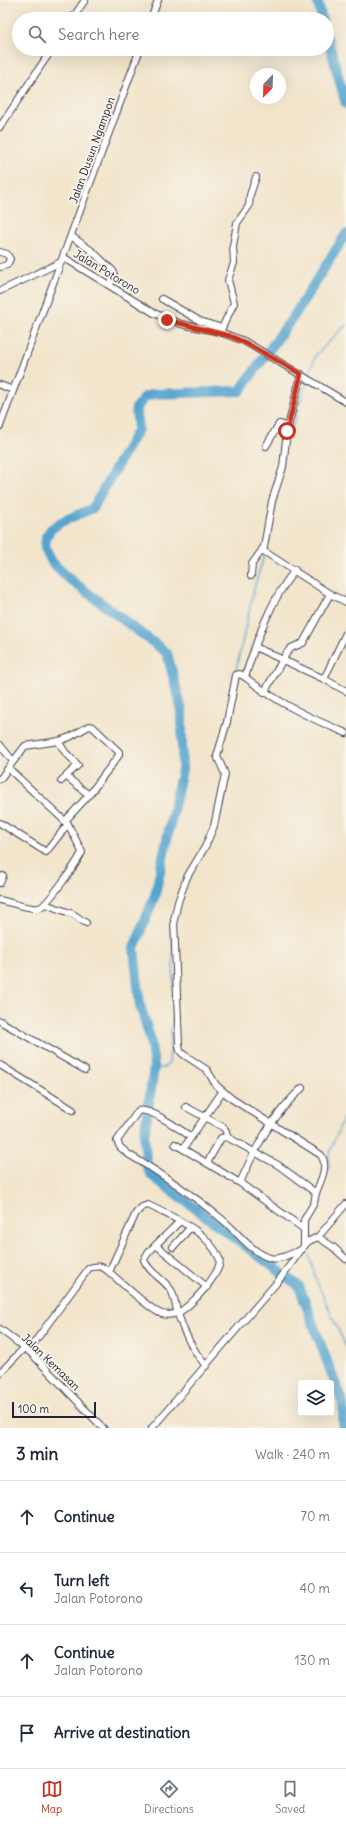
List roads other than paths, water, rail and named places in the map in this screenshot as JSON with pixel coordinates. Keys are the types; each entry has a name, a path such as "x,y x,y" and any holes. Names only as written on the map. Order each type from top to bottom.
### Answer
{"street":[{"path":"77,12 85,0"},
{"path":"154,12 158,0"},
{"path":"0,127 47,56"},
{"name":"Jalan Dusun Ngampon","path":"62,260 137,56"},
{"path":"162,300 200,321 221,330 234,303 228,280 234,263 233,246 237,226 249,206 250,195 256,177"},
{"path":"71,236 92,251 113,271 114,275 110,285"},
{"path":"0,252 7,254 10,259 7,265 0,267"},
{"path":"0,291 62,260"},
{"name":"Jalan Potorono","path":"0,426 62,260 110,285 167,320 181,324 221,330 303,376"},
{"path":"251,576 252,564 257,556 264,551 272,501 283,467 287,431 303,376 346,402"},
{"path":"0,384 13,390"},
{"path":"266,446 279,424 283,425 287,431"},
{"path":"264,551 330,594 346,602"},
{"path":"245,677 255,647 275,600 295,570"},
{"path":"264,693 291,648 303,643 330,594"},
{"path":"324,679 346,633"},
{"path":"255,647 324,679 346,691"},
{"path":"303,1248 304,1220 314,1203 323,1174 324,1159 321,1155 222,1092 207,1070 180,1051 175,984 174,920 178,902 187,877 213,832 225,774 217,756 227,722 236,675 240,674 264,693 310,717 345,732 346,725"},
{"path":"0,779 28,744 59,741 70,738 91,726 119,754 46,852 0,823"},
{"path":"60,744 64,752 78,764 78,767 61,781"},
{"path":"0,745 13,762"},
{"path":"0,900 36,908 45,904 82,852 67,823 8,768"},
{"path":"67,777 89,795"},
{"path":"0,883 3,876"},
{"path":"45,904 73,914 86,924"},
{"path":"0,1022 85,1070"},
{"path":"0,1065 73,1110"},
{"path":"240,1183 271,1124 285,1104 302,1088"},
{"path":"183,1149 222,1092"},
{"path":"186,1107 222,1127 226,1130 227,1137"},
{"path":"191,1137 153,1113 142,1110 138,1111 117,1141 120,1147 128,1154 185,1191 222,1219 254,1248 268,1258 276,1259 303,1248"},
{"path":"207,1163 221,1138 227,1137 299,1179 316,1193"},
{"path":"175,1144 240,1183 304,1229"},
{"path":"152,1428 279,1280 309,1241 318,1237 346,1204"},
{"path":"0,1373 26,1349 89,1268 101,1266 159,1313 166,1315 178,1313 188,1306 206,1287 221,1260 212,1243 180,1221 148,1205 142,1207 136,1213 110,1272"},
{"path":"180,1221 157,1246 147,1253 144,1260 146,1265 166,1283 172,1291 178,1313 196,1354 206,1366"},
{"path":"173,1247 190,1228"},
{"path":"318,1237 333,1247 346,1259"},
{"path":"157,1246 206,1287"},
{"name":"Jalan Kemasan","path":"0,1329 26,1349 103,1428"}],"waterway":[{"path":"317,0 320,12"},
{"path":"333,56 346,104"},
{"path":"343,1428 343,1404 299,1286 152,1176 147,1167 144,1137 154,1067 150,1038 140,1005 134,948 155,895 182,769 182,711 167,653 67,577 52,562 45,548 46,537 51,529 61,522 93,508 138,429 136,408 145,397 153,394 240,391 295,314 346,234"},
{"path":"308,377 316,355 346,325"},
{"path":"289,438 307,380"},
{"path":"271,526 277,496"},
{"path":"235,674 255,585 265,553"},
{"path":"154,1067 163,1068 169,1063 174,991 172,918"},
{"path":"324,1181 329,1167 329,1154 346,1111"},
{"path":"309,1255 316,1280 346,1347"}]}
